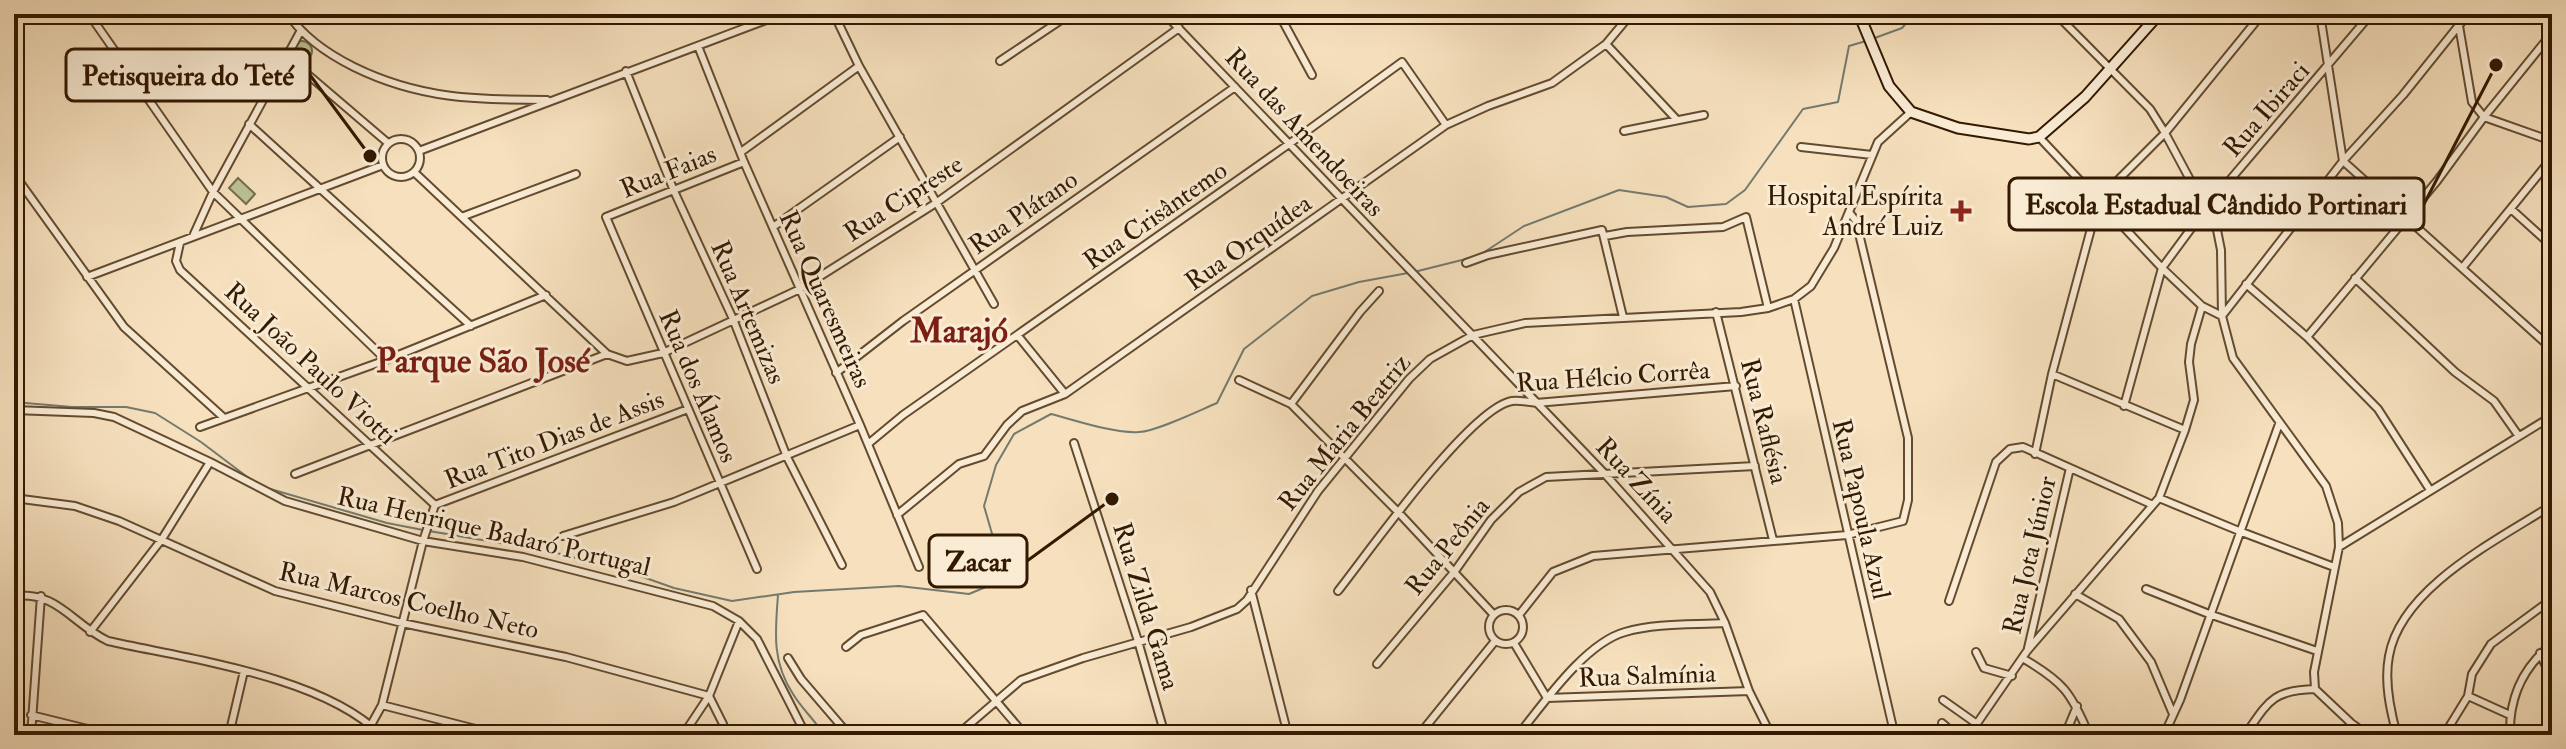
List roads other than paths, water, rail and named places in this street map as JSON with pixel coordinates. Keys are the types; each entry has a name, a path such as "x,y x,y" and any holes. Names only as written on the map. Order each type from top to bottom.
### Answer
{"street":[{"path":"89,14 213,192 386,360"},
{"path":"288,14 300,32 336,58 395,86 437,96 476,100 551,100"},
{"path":"419,151 782,14"},
{"path":"834,14 859,66 994,304"},
{"path":"1000,61 1070,14"},
{"name":"Rua das Amendoeiras","path":"1165,14 1423,285"},
{"path":"1279,14 1312,75"},
{"name":"Rua Orquídea","path":"897,515 959,464 984,456 1007,425 1022,411 1065,394 1446,125 1552,83 1606,44 1631,14"},
{"path":"1859,14 1889,86 1911,112 1958,128 2029,139 2039,137 2085,97 2159,14"},
{"path":"2056,14 2150,109 2217,230 2221,250 2222,316 2233,358 2279,424 2312,463 2326,486 2338,523 2339,547 2317,651 2315,689 2368,735"},
{"path":"2035,454 2052,374 2099,199 2165,133 2262,14"},
{"path":"2320,14 2343,161 2552,349"},
{"name":"Rua Ibiraci","path":"2162,268 2207,207 2371,14"},
{"path":"2457,14 2472,102 2484,117 2552,141"},
{"path":"2222,316 2343,161 2468,14"},
{"name":"Rua Cipreste","path":"607,354 627,361 663,353 800,289 936,203 1179,28"},
{"path":"194,235 213,192 300,32"},
{"path":"2307,337 2437,181 2552,33"},
{"path":"1606,44 1677,120"},
{"name":"Rua Quaresmeiras","path":"698,46 744,162 919,567"},
{"path":"286,56 388,143"},
{"name":"Rua Crisântemo","path":"868,444 903,415 1402,62 1446,125"},
{"path":"741,152 859,66"},
{"name":"Rua Artemizas","path":"626,71 674,191 733,319 787,457 842,565"},
{"name":"Rua Plátano","path":"836,373 903,321 1235,87"},
{"name":"Rua Maria Beatriz","path":"957,735 1021,680 1138,641 1191,627 1237,609 1247,600 1318,491 1409,379 1430,359 1473,335 1525,323 1768,308 1794,299 1811,286 1834,248 1878,142 1911,112"},
{"path":"1624,131 1704,115"},
{"path":"249,124 471,326"},
{"path":"773,227 900,137"},
{"path":"2039,137 2162,268 2202,306 2222,316"},
{"path":"394,139 409,140 419,151 420,162 414,172 403,177 391,175 383,165 383,149 394,139"},
{"path":"1801,147 1872,155"},
{"path":"2463,267 2552,158"},
{"name":"Rua Faias","path":"606,217 744,162"},
{"path":"87,277 383,165"},
{"path":"295,474 607,354 414,172"},
{"path":"14,174 124,327 224,418"},
{"path":"464,216 576,174"},
{"path":"2511,209 2552,246"},
{"path":"1519,615 1553,572 1593,556 1847,535 1903,521 1908,500 1908,438 1856,221 1849,212"},
{"name":"Rua dos Álamos","path":"606,217 757,569"},
{"path":"1605,236 1723,227 1746,217 1768,308"},
{"path":"1466,263 1488,255 1602,230 1623,317"},
{"name":"Rua João Paulo Viotti","path":"180,243 176,261 180,270 435,505"},
{"path":"2124,406 2162,268"},
{"path":"2355,278 2455,372 2494,401 2518,435"},
{"path":"2246,284 2307,337 2378,409 2430,490"},
{"name":"Rua Zínia","path":"1423,285 1604,473 1710,592 1725,623 1749,691 1771,735"},
{"path":"1291,404 1379,291"},
{"path":"200,427 386,360 546,295"},
{"name":"Rua Papoula Azul","path":"1794,299 1893,728"},
{"path":"1969,735 2025,655 2159,498 2194,400 2189,362 2202,306"},
{"name":"Rua Raflésia","path":"1716,312 1773,540"},
{"path":"1018,336 1065,394"},
{"path":"2052,374 2185,430"},
{"path":"1239,380 1291,404 1455,571 1494,615"},
{"name":"Rua Hélcio Corrêa","path":"1338,591 1447,451 1490,411 1511,401 1536,403 1736,386"},
{"name":"Rua Tito Dias de Assis","path":"435,505 688,409"},
{"name":"Rua Henrique Badaró Portugal","path":"14,410 94,413 114,417 285,501 424,539 523,557 713,606 739,621"},
{"path":"2339,547 2552,416"},
{"path":"2164,735 2279,424"},
{"path":"563,536 674,502 860,425"},
{"name":"Rua Zilda Gama","path":"1074,443 1165,735"},
{"path":"1949,601 1996,462 2010,449 2023,447 2153,505"},
{"path":"90,632 162,539 210,462"},
{"name":"Rua Peônia","path":"1377,664 1455,571 1491,520 1519,492 1546,477 1755,466"},
{"name":"Rua Jota Júnior","path":"2025,655 2070,468"},
{"name":"Rua Marcos Coelho Neto","path":"14,498 75,506 162,539 275,591 402,623 566,657 709,696"},
{"path":"2159,498 2334,567"},
{"path":"371,725 382,705 435,505"},
{"path":"2397,735 2388,685 2389,654 2402,624 2422,595 2456,566 2552,505"},
{"path":"2146,589 2317,651"},
{"path":"1251,590 1288,735"},
{"path":"2075,594 2119,619 2151,662 2173,715"},
{"path":"14,596 41,596 57,603 90,632 108,641 244,671 294,686 343,707 381,735"},
{"path":"31,735 41,596"},
{"path":"2444,735 2468,696 2472,674 2491,644 2552,599"},
{"path":"1503,610 1519,615 1524,630 1514,643 1504,645 1495,641 1489,628 1494,615 1503,610"},
{"path":"846,647 861,635 923,615 1025,735"},
{"path":"683,735 709,696 739,621 757,639 806,735"},
{"path":"1518,735 1547,698 1593,650 1623,632 1725,623"},
{"path":"1419,735 1495,641"},
{"path":"1514,643 1547,698"},
{"path":"2510,735 2510,715 2517,689 2528,668 2552,644"},
{"path":"1976,652 1984,668 2012,676"},
{"path":"2540,653 2552,680"},
{"path":"2025,655 2068,690 2089,735"},
{"path":"788,658 801,679 849,735"},
{"path":"229,735 244,671"},
{"path":"2245,735 2268,703 2279,695 2291,689 2315,689"},
{"name":"Rua Salmínia","path":"1547,698 1749,691"},
{"path":"709,696 725,735"},
{"path":"2468,696 2510,715"},
{"path":"1943,700 1977,724"},
{"path":"382,705 499,735"},
{"path":"2065,735 2077,706"},
{"path":"31,715 112,735"},
{"path":"1942,723 1956,735"},
{"path":"2343,735 2351,723"}],"waterway":[{"path":"1872,39 1902,28 1914,14"},
{"path":"1480,255 1524,226 1619,190 1666,197 1688,207 1726,204 1745,190 1803,109 1838,102 1849,46 1866,41"},
{"path":"1414,272 1470,258"},
{"path":"429,531 553,552 626,571 674,588 732,601 794,592 899,586 969,594 993,584 995,544 984,506 996,465 1014,434 1051,414 1129,432 1147,431 1178,420 1217,403 1244,349 1312,296 1359,282 1408,273"},
{"path":"14,402 72,407 126,407 155,413 201,442 254,482"},
{"path":"267,488 387,523 423,530"},
{"path":"778,595 776,635 781,670 797,699 824,735"}],"place":[{"name":"Escola Estadual Cândido Portinari","path":"2496,65"},
{"name":"Petisqueira do Teté","path":"370,156"},
{"name":"Hospital Espírita André Luiz","path":"1961,211"},
{"name":"Zacar","path":"1112,499"}],"district":[{"name":"Marajó","path":"959,330"},
{"name":"Parque São José","path":"483,360"}]}
